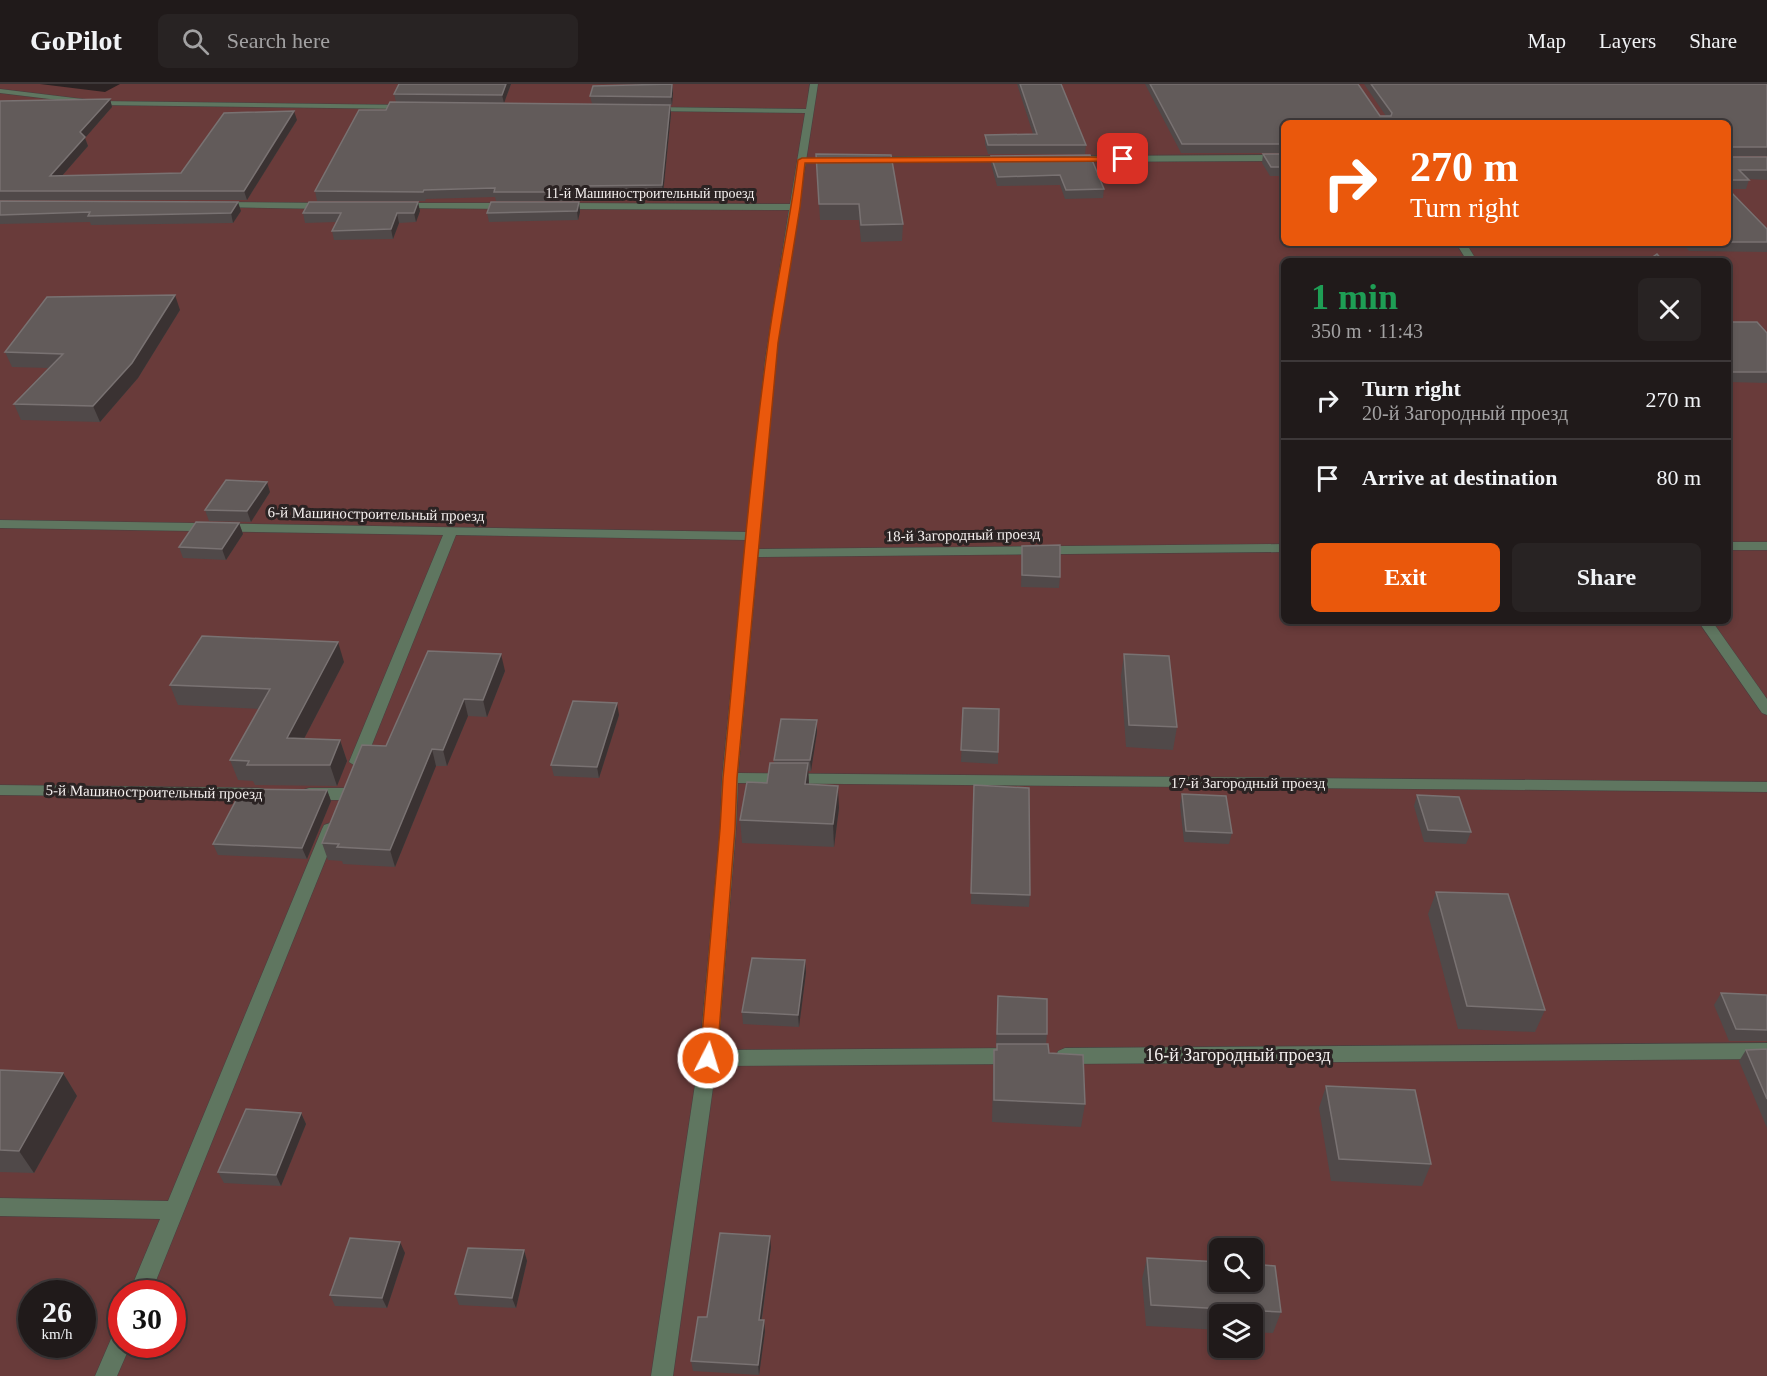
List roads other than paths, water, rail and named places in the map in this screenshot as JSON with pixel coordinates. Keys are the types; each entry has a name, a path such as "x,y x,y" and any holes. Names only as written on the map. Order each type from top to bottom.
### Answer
{"street":[{"path":"662,1376 708,1058 728,829 730,778 770,360 796,207 808,160 809,111 814,84"},
{"path":"0,91 99,103 419,107"},
{"path":"644,109 809,111"},
{"path":"860,160 1025,159"},
{"path":"1060,159 1281,159"},
{"path":"214,205 333,206"},
{"path":"392,206 523,206"},
{"name":"11-й Машиностроительный проезд","path":"547,206 796,207"},
{"name":"6-й Машиностроительный проезд","path":"0,524 752,536"},
{"path":"145,1280 451,531"},
{"path":"1731,546 1767,546"},
{"name":"18-й Загородный проезд","path":"750,553 1281,548"},
{"path":"1707,624 1767,710"},
{"name":"17-й Загородный проезд","path":"730,778 1767,788"},
{"name":"5-й Машиностроительный проезд","path":"0,790 273,793"},
{"path":"296,793 344,794"},
{"name":"16-й Загородный проезд","path":"708,1058 1767,1051"},
{"path":"0,1208 174,1210"},
{"path":"106,1376 114,1358"}]}
